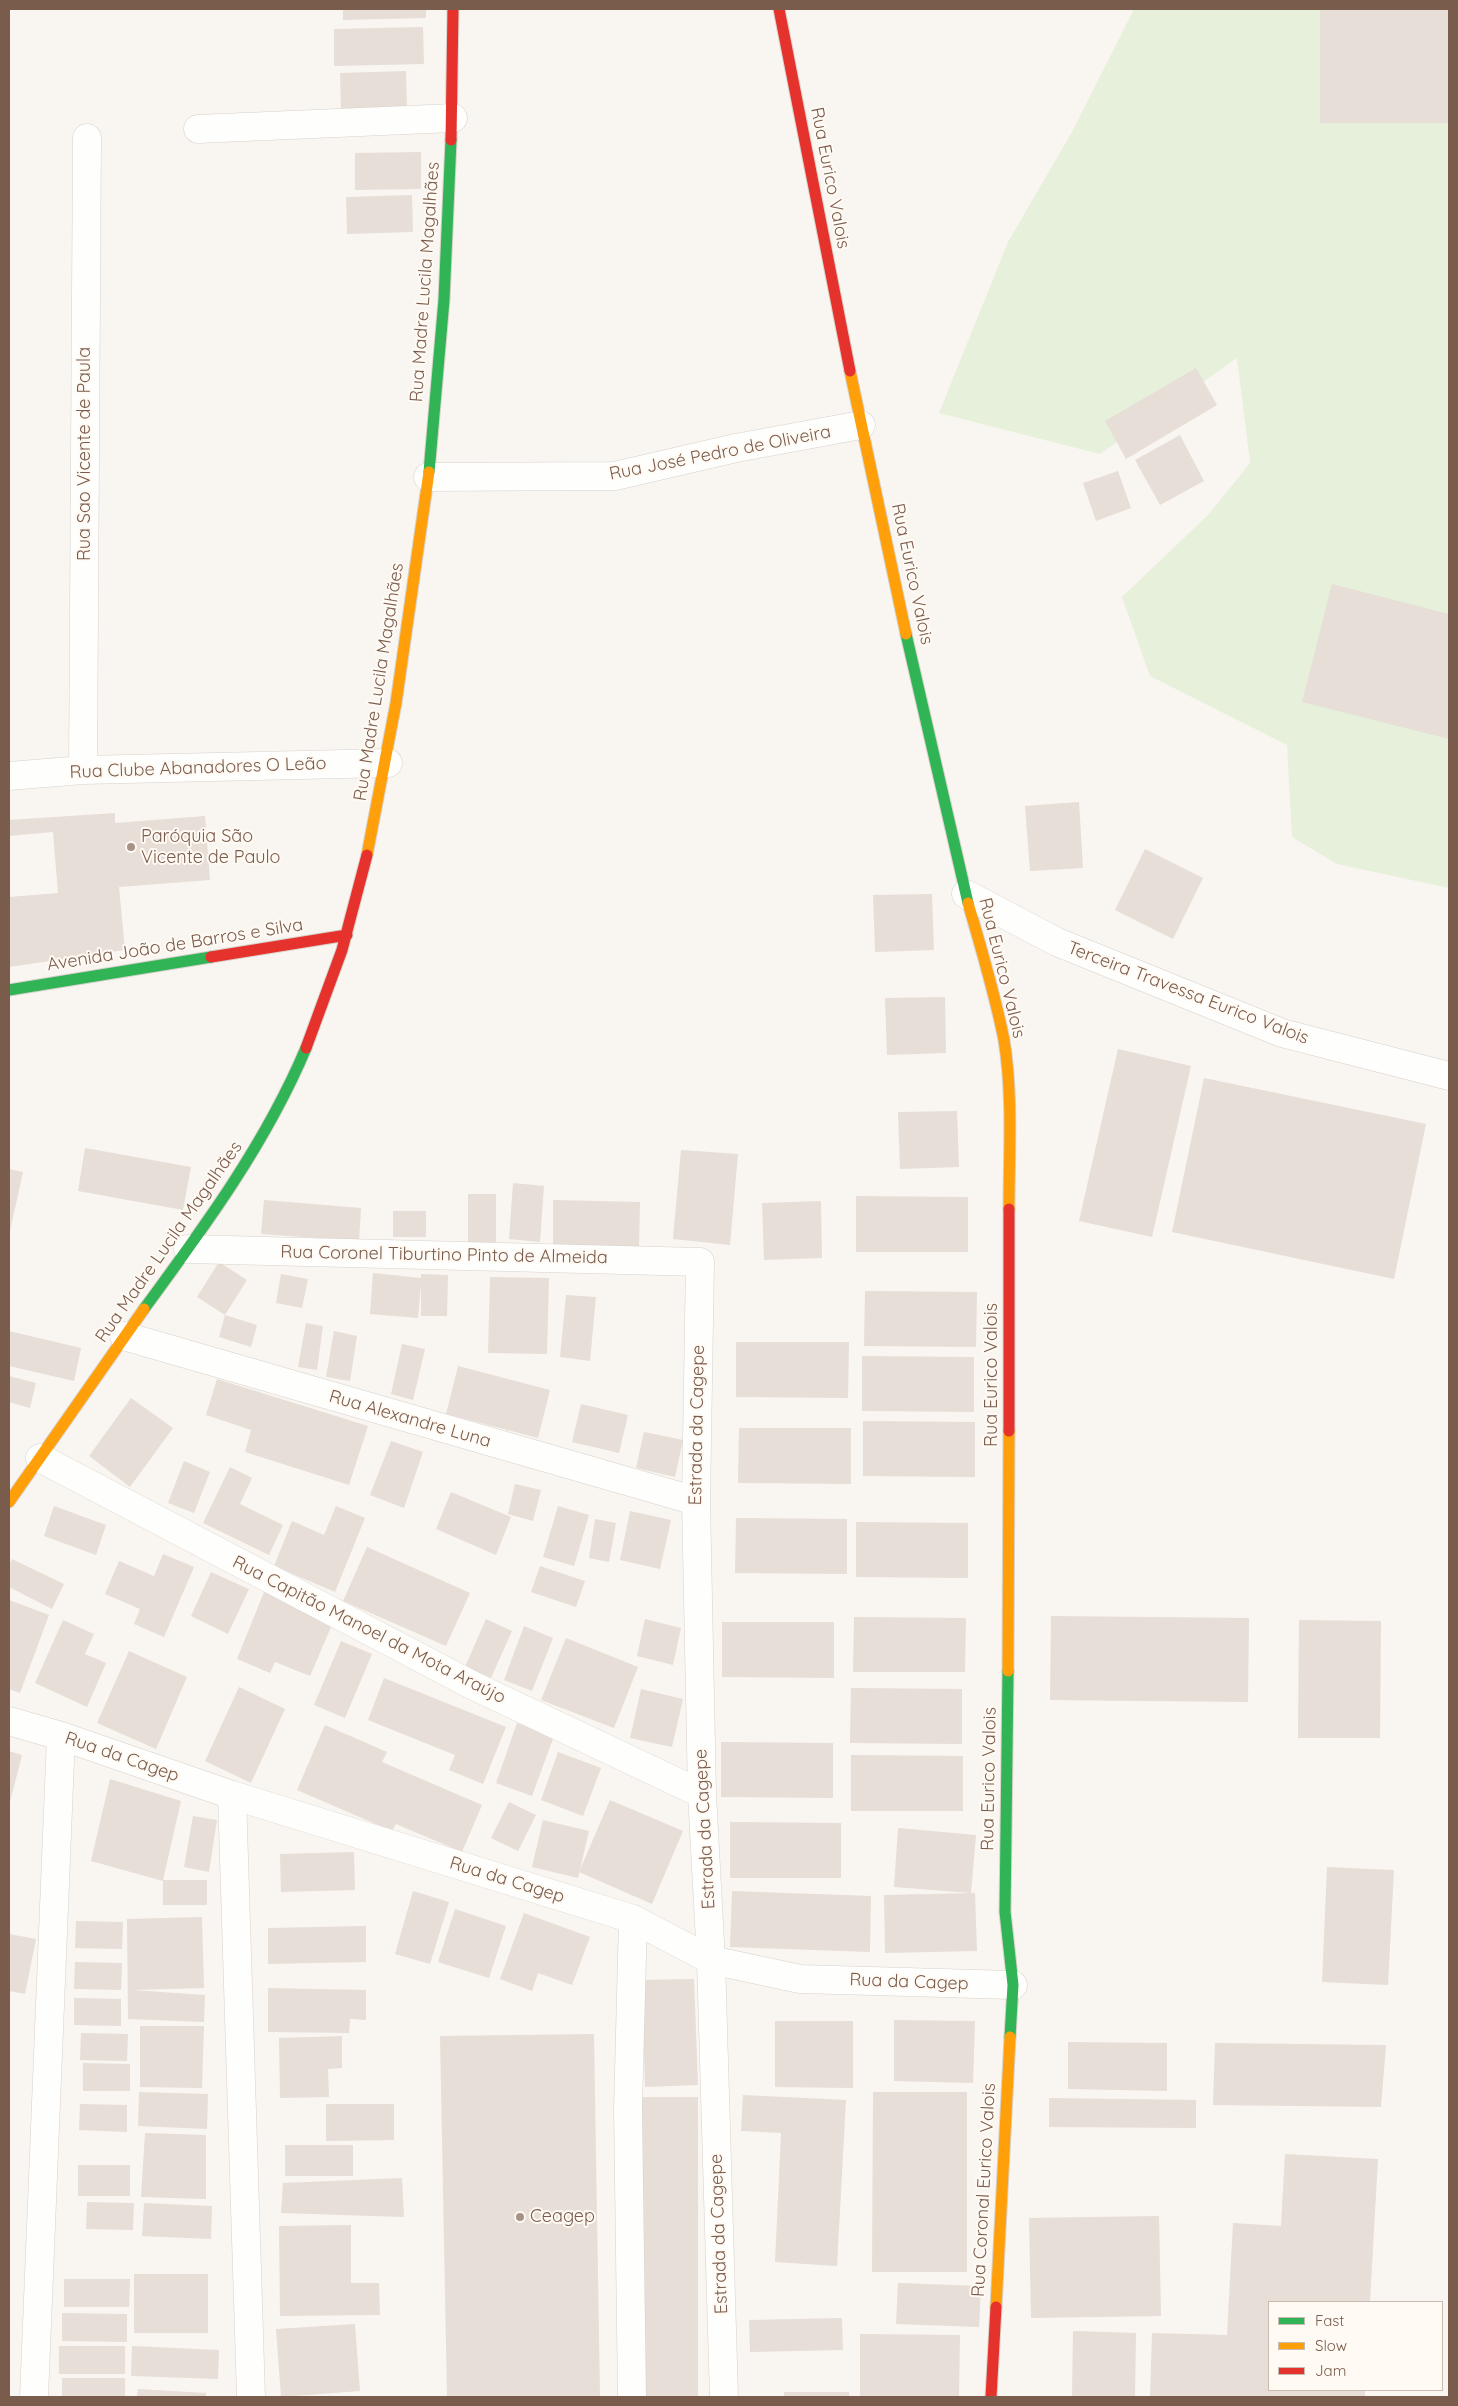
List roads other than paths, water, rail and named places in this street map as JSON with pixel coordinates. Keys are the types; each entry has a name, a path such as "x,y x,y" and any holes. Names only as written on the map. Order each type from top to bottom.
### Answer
{"main road":[{"name":"Rua Madre Lucila Magalhães","path":"9,1502 124,1336 225,1198 265,1133 297,1068 318,1018 347,935 388,763 428,477 445,293 453,118 453,9"},
{"name":"Rua Eurico Valois","path":"779,9 861,426 885,530 918,694 966,894 992,986 1004,1042 1009,1114 1009,1562 1005,1912 1013,1985"},
{"name":"Avenida João de Barros e Silva","path":"9,990 347,935"},
{"name":"Rua Coronal Eurico Valois","path":"991,2397 1013,1985"}],"street":[{"path":"198,129 453,118"},
{"name":"Rua Sao Vicente de Paula","path":"83,770 87,138"},
{"name":"Rua José Pedro de Oliveira","path":"428,477 615,476 736,448 861,426"},
{"name":"Rua Clube Abanadores O Leão","path":"9,776 83,770 388,763"},
{"name":"Terceira Travessa Eurico Valois","path":"966,894 1057,942 1282,1033 1449,1076"},
{"name":"Rua Coronel Tiburtino Pinto de Almeida","path":"188,1249 700,1262"},
{"name":"Estrada da Cagepe","path":"700,1262 696,1500 702,1794 711,1960 724,2397"},
{"name":"Rua Alexandre Luna","path":"124,1336 696,1500"},
{"name":"Rua Capitão Manoel da Mota Araújo","path":"40,1458 472,1686 702,1794"},
{"name":"Rua da Cagep","path":"9,1721 60,1736 232,1795 633,1919 711,1960 800,1979 1013,1985"},
{"path":"34,2397 60,1736"},
{"path":"232,1795 251,2397"},
{"path":"632,2397 628,2109 633,1919"}],"place":[{"name":"Paróquia São Vicente de Paulo","path":"131,847"},
{"name":"Ceagep","path":"520,2217"}]}
